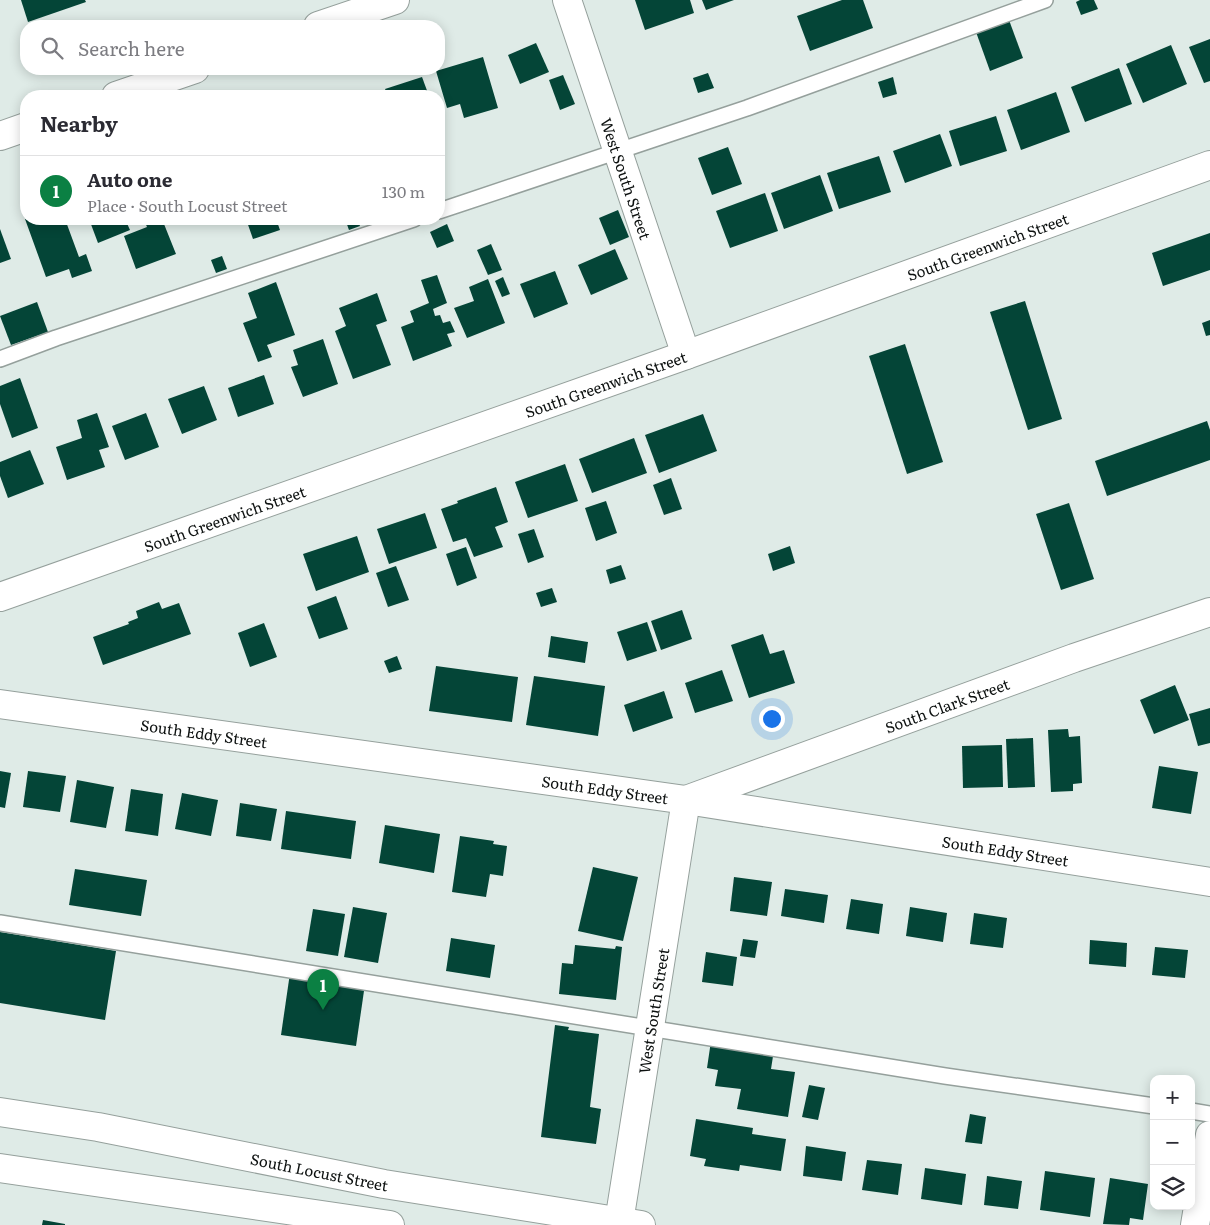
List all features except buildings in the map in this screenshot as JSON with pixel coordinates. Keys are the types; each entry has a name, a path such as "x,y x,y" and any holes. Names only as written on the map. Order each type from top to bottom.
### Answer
{"street":[{"path":"336,20 395,0"},
{"name":"West South Street","path":"566,0 686,355"},
{"path":"134,90 177,75"},
{"path":"0,136 20,129"},
{"name":"South Greenwich Street","path":"0,597 686,355 1210,164"},
{"name":"South Clark Street","path":"686,800 1074,658 1210,612"},
{"name":"South Eddy Street","path":"0,704 686,800 1210,882"},
{"name":"West South Street","path":"630,1223 649,1027 686,800"},
{"name":"South Locust Street","path":"0,1112 98,1127 384,1184 630,1223"},
{"path":"1196,1225 1210,1135"},
{"path":"0,1168 390,1225"}],"lane":[{"path":"445,209 747,108 1045,0"},
{"path":"0,359 56,338 396,225"},
{"path":"0,923 945,1076 1150,1105"},
{"path":"1195,1112 1210,1114"}],"place":[{"name":"Auto one","path":"323,1010"}]}
